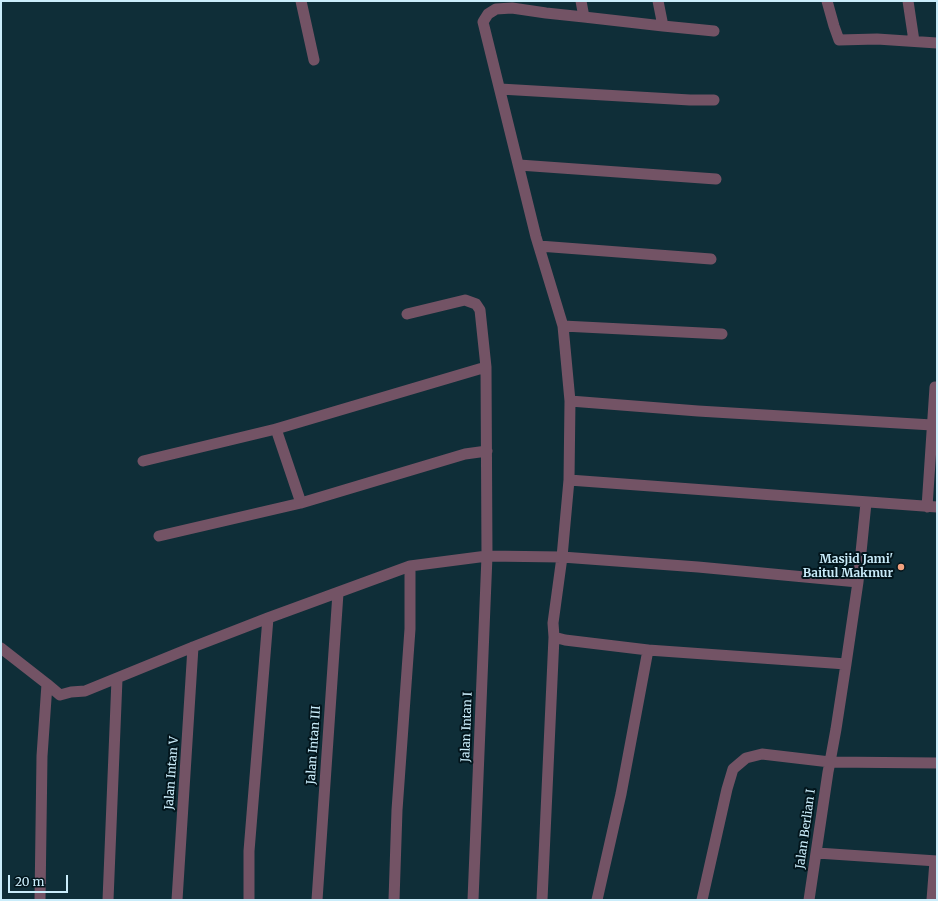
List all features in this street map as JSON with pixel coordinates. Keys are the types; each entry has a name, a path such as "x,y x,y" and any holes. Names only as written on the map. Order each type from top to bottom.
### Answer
{"street":[{"path":"301,1 314,60"},
{"path":"581,1 584,17"},
{"path":"658,1 663,26"},
{"path":"827,1 839,40 877,39 937,42"},
{"path":"908,1 914,41"},
{"path":"542,900 554,637 553,624 562,557 569,480 570,401 563,326 539,246 483,22 488,14 496,9 512,8 714,31"},
{"path":"500,89 690,100 714,100"},
{"path":"519,165 716,179"},
{"path":"539,246 711,259"},
{"name":"Jalan Intan I","path":"406,314 465,300 476,304 480,310 486,367 487,556 473,900"},
{"path":"563,326 722,334"},
{"path":"143,461 276,429 486,367"},
{"path":"569,480 932,507 932,425 935,387"},
{"path":"570,401 729,413 932,425"},
{"path":"276,429 301,503"},
{"path":"159,536 301,503 465,454 487,451"},
{"name":"Jalan Berlian I","path":"809,900 858,582 866,503"},
{"path":"1,648 60,695 71,692 85,691 268,618 410,566 487,556 562,557 858,582"},
{"path":"394,900 397,810 410,629 410,566"},
{"name":"Jalan Intan III","path":"317,900 338,593"},
{"path":"249,900 249,850 268,618"},
{"path":"554,637 565,640 648,650 846,664"},
{"name":"Jalan Intan V","path":"177,900 193,647"},
{"path":"597,900 620,794 648,650"},
{"path":"108,900 117,679"},
{"path":"40,900 42,756 47,684"},
{"path":"702,900 727,789 733,769 746,758 762,754 830,762 937,763"},
{"path":"816,853 936,861 932,900"}],"place":[{"name":"Masjid Jami' Baitul Makmur","path":"901,567"}]}
